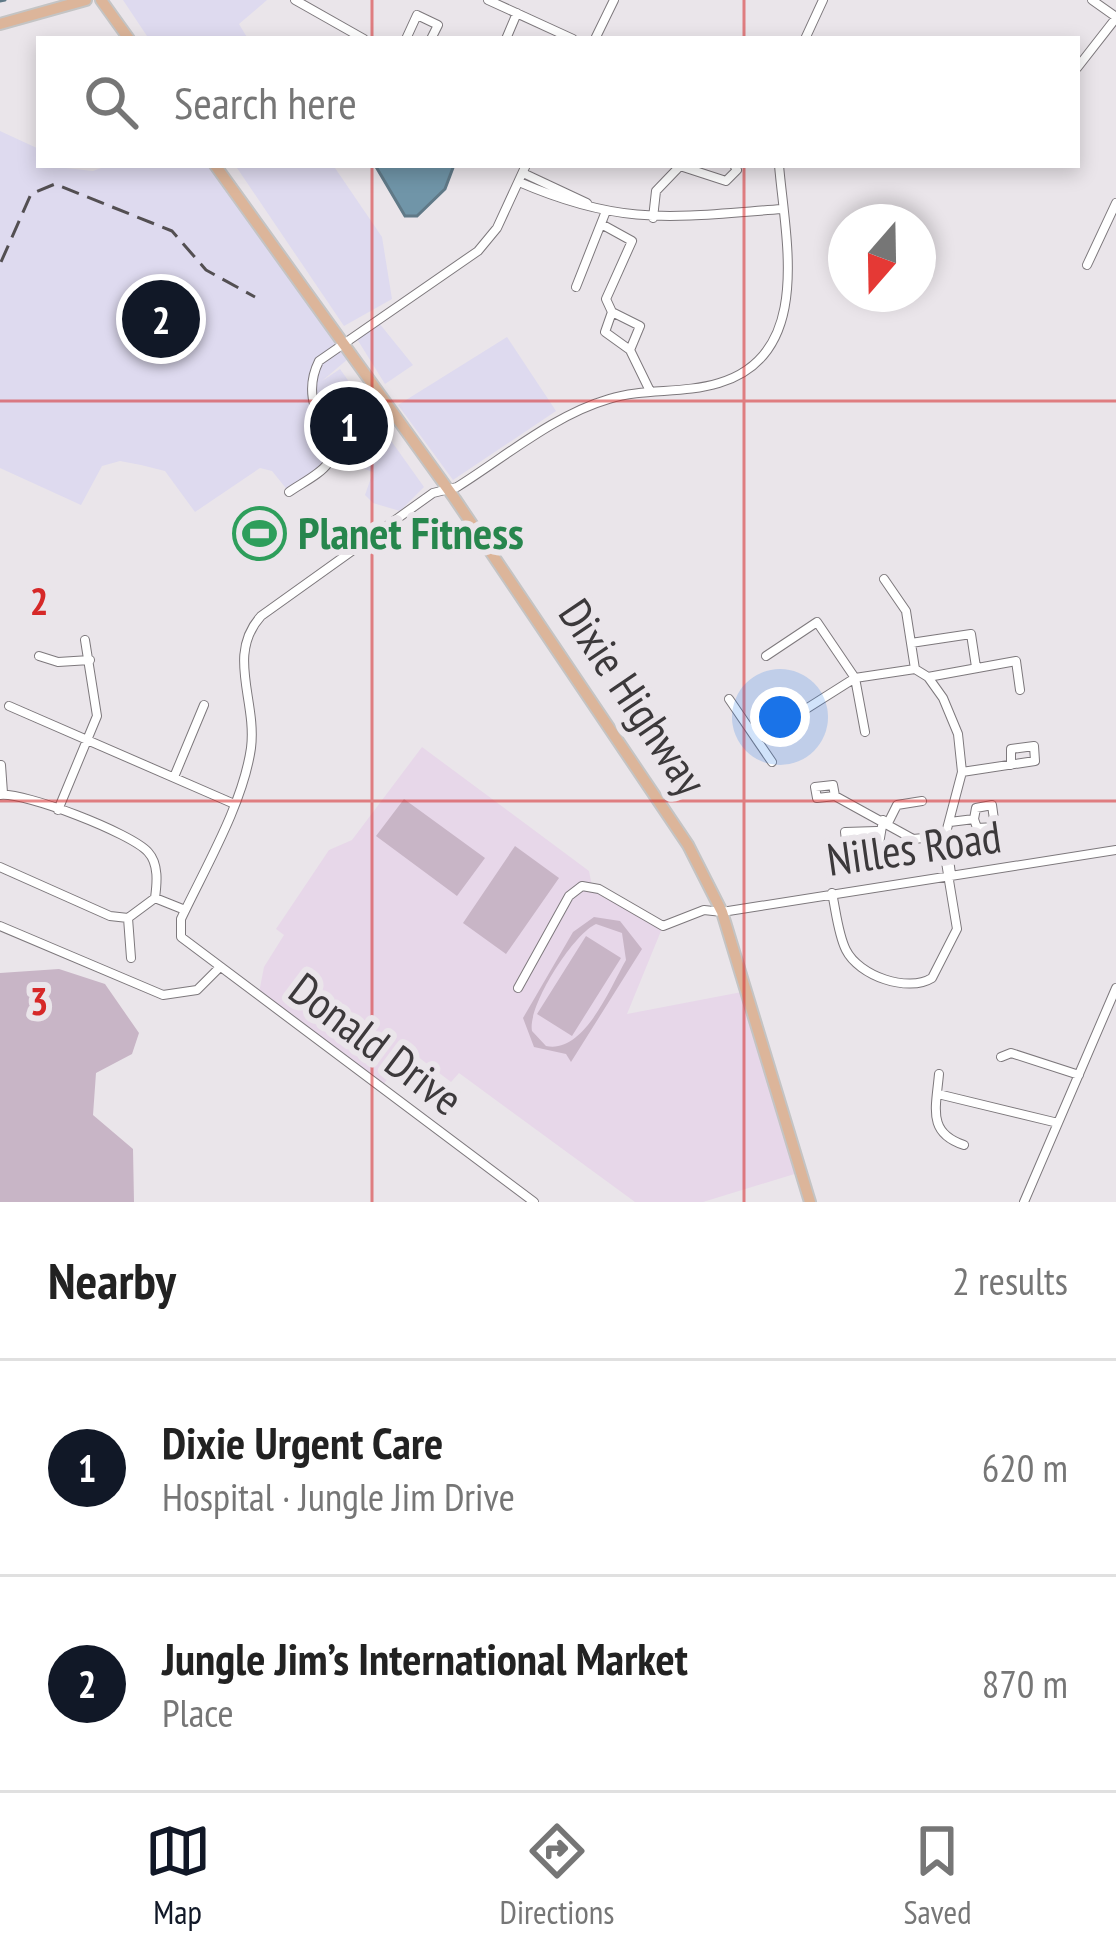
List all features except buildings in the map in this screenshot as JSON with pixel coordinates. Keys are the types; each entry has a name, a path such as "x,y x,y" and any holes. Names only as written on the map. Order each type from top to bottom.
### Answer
{"main road":[{"path":"0,23 86,0"},
{"path":"101,0 126,36"},
{"name":"Dixie Highway","path":"217,168 446,489 678,828 722,912 810,1202"}],"street":[{"path":"295,0 359,36"},
{"path":"488,0 566,36"},
{"path":"597,36 614,0"},
{"path":"807,36 823,0"},
{"path":"1080,64 1116,18 1091,0"},
{"path":"507,36 518,13"},
{"path":"407,36 417,15 438,25 432,36"},
{"path":"653,218 656,190 679,168"},
{"path":"687,168 726,181 735,168"},
{"path":"155,898 185,910 232,803 252,740 241,650 246,632 433,493 590,406 650,391 723,382 767,351 787,305 778,168"},
{"path":"289,492 329,461 330,441 312,410 310,386 319,362 478,251 497,228 522,173 566,202 653,218 782,208"},
{"path":"1088,265 1116,202"},
{"path":"576,287 603,225 602,210"},
{"path":"603,225 632,241 606,299 612,313 640,326 630,350"},
{"path":"612,313 604,332 630,350 650,391"},
{"path":"884,579 906,611 915,669"},
{"path":"766,656 817,622 855,678 865,733"},
{"path":"911,643 971,634 976,668"},
{"path":"58,810 97,716 85,640"},
{"path":"39,656 58,662 90,660"},
{"path":"928,677 1016,661 1020,690"},
{"path":"757,740 855,678 915,669 928,677 952,715 962,772 945,836"},
{"path":"729,699 772,762"},
{"path":"173,778 204,705"},
{"path":"9,706 232,803"},
{"path":"1,765 2,794 58,810 150,854 155,866 155,898"},
{"path":"962,772 1011,765"},
{"path":"835,796 913,838 945,836"},
{"path":"877,831 897,805 922,801"},
{"path":"950,822 974,819"},
{"path":"832,893 846,951 859,964 902,983 924,983 937,970 956,929 950,843 945,836"},
{"name":"Nilles Road","path":"518,988 569,896 582,886 599,889 657,926 704,910 722,912 1116,850"},
{"path":"0,867 110,916 128,918 155,898"},
{"name":"Donald Drive","path":"185,910 181,937 218,969 534,1202"},
{"path":"128,918 131,958"},
{"path":"0,926 163,995 197,990 218,969"},
{"path":"1024,1202 1116,988"},
{"path":"1001,1057 1011,1053 1079,1075"},
{"path":"939,1074 938,1131 964,1144"},
{"path":"938,1094 1058,1123"}],"shaded area":[{"path":"123,0 267,0 239,24 246,36 147,36"},
{"path":"0,131 36,148 36,168 217,168 349,358 322,381 340,369 424,487 400,511 373,503 365,495 373,472 337,459 332,446 329,461 289,492 272,471 260,468 195,512 165,471 141,465 120,461 102,466 81,505 0,468"},
{"path":"237,168 335,168 382,237 392,299 344,326"},
{"path":"379,323 413,365 385,384 357,339"},
{"path":"507,337 556,411 453,480 398,405"},
{"path":"422,747 589,871 592,886 663,926 627,1014 747,991 801,1172 703,1202 635,1202 459,1073 451,1082 409,1050 380,1089 258,998 264,967 284,935 276,929 329,850 352,840"},
{"path":"404,799 485,858 457,896 376,836"},
{"path":"515,846 559,878 506,954 463,923"},
{"path":"594,917 620,921 642,949 571,1062 566,1054 534,1047 523,1018 573,932","holes":["596,924 622,933 626,960 604,1002 572,1040 546,1046 532,1031 532,1020 564,956"]},
{"path":"586,936 621,958 572,1036 537,1014"},
{"path":"59,969 105,984 139,1033 132,1054 96,1073 93,1115 133,1149 134,1202 0,1202 0,973"}],"water":[{"path":"377,168 453,168 445,189 417,216 405,216"}],"waterway":[{"path":"0,1 5,0"}],"railway":[{"path":"1,262 31,194 55,184 172,231 206,270 255,297"}],"place":[{"name":"Jungle Jim’s International Market","path":"161,319"},
{"name":"Dixie Urgent Care","path":"349,426"},
{"name":"Planet Fitness","path":"259,533"}]}
